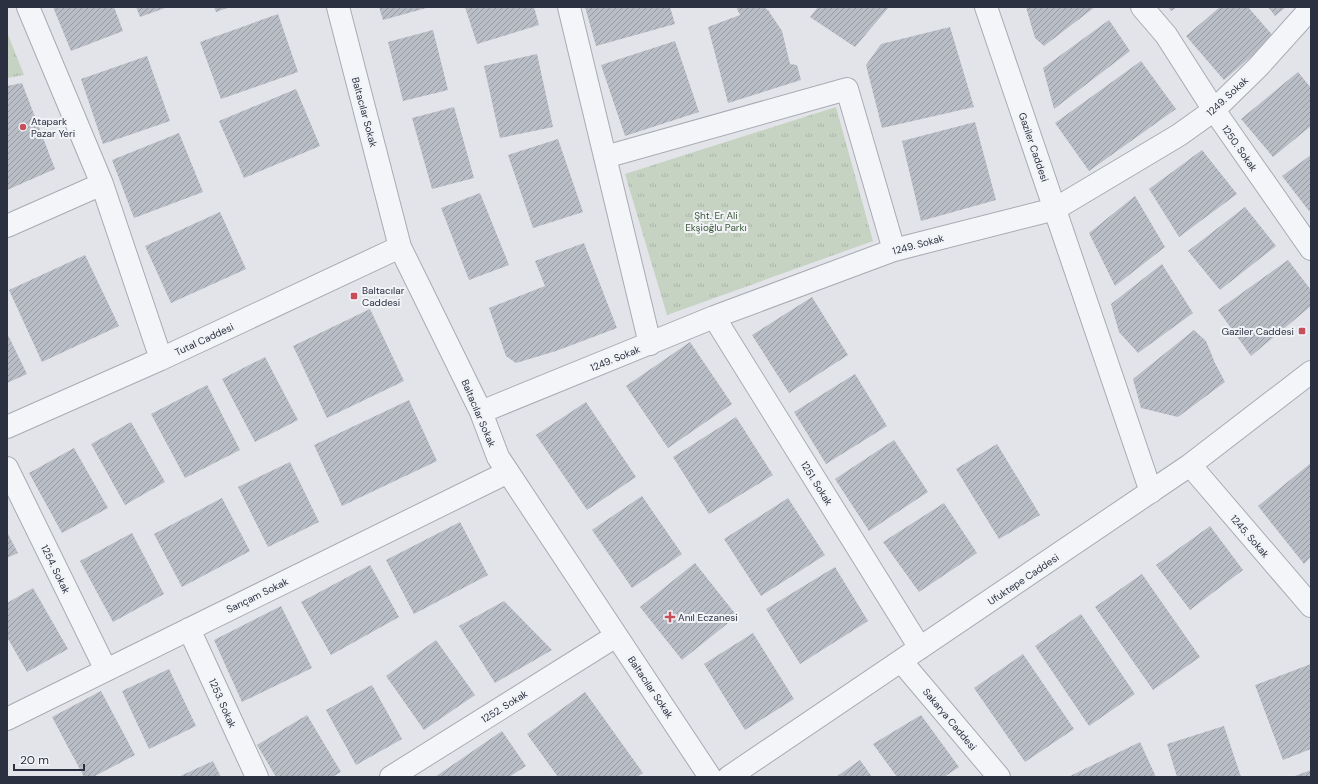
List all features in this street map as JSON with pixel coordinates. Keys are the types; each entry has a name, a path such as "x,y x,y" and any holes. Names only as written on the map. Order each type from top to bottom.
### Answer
{"street":[{"path":"28,7 102,184 161,359"},
{"name":"Baltacılar Sokak","path":"338,7 400,246 481,412 498,457 710,777"},
{"path":"569,7 650,344"},
{"name":"Gaziler Caddesi","path":"986,7 1151,492"},
{"name":"1250. Sokak","path":"1142,7 1166,35 1214,110 1311,250"},
{"name":"1249. Sokak","path":"481,412 714,317 894,250 1055,210 1179,135 1214,110 1258,67 1311,8"},
{"path":"605,157 847,89 894,250"},
{"path":"7,226 102,184"},
{"name":"Tutal Caddesi","path":"7,427 161,359 400,246"},
{"name":"1251. Sokak","path":"714,317 920,648"},
{"name":"Ufuktepe Caddesi","path":"729,777 1190,466 1311,372"},
{"name":"1245. Sokak","path":"1190,466 1311,606"},
{"name":"1254. Sokak","path":"7,468 106,670"},
{"name":"Sarıçam Sokak","path":"7,719 508,472"},
{"name":"1253. Sokak","path":"190,629 257,777"},
{"name":"1252. Sokak","path":"391,777 616,636"},
{"name":"Sakarya Caddesi","path":"901,661 999,777"}],"green space":[{"path":"7,32 24,75 7,78"},
{"name":"Şht. Er Ali Ekşioğlu Parkı","path":"836,107 873,241 667,315 625,174"}],"building":[{"path":"53,7 114,7 123,31 71,51"},
{"path":"136,7 168,7 140,17"},
{"path":"214,7 230,7 216,12"},
{"path":"379,7 430,7 383,20"},
{"path":"465,7 534,7 539,25 477,44"},
{"path":"585,7 670,7 675,24 596,46"},
{"path":"736,7 763,7 768,10 782,31 790,64 797,65 801,80 728,103 708,27 740,15"},
{"path":"818,7 889,7 855,47 810,17"},
{"path":"1026,7 1095,7 1044,46 1035,38"},
{"path":"1168,7 1177,7 1171,11"},
{"path":"1220,7 1248,7 1274,37 1224,80 1186,36"},
{"path":"1268,7 1286,7 1275,16"},
{"path":"278,14 298,72 221,99 200,42"},
{"path":"1109,20 1130,51 1054,109 1043,68"},
{"path":"950,27 974,107 882,128 866,65 881,44"},
{"path":"433,30 448,90 403,101 388,42"},
{"path":"675,41 699,112 625,136 601,65"},
{"path":"537,54 553,127 500,138 484,66"},
{"path":"147,56 170,121 103,144 81,79"},
{"path":"1141,61 1176,109 1089,171 1055,123"},
{"path":"1298,72 1311,88 1311,126 1273,157 1241,119"},
{"name":"Atapark Pazar Yeri","path":"22,83 55,169 7,190 7,86"},
{"path":"296,89 320,146 244,178 219,121"},
{"path":"454,107 474,178 432,189 412,118"},
{"path":"975,122 996,200 921,221 902,141"},
{"path":"179,133 203,192 134,218 112,160"},
{"path":"558,139 583,212 533,228 508,155"},
{"path":"1202,150 1237,194 1179,237 1149,189"},
{"path":"1311,155 1311,209 1309,211 1282,176"},
{"path":"480,193 509,265 469,280 441,208"},
{"path":"1135,196 1165,247 1115,286 1089,233"},
{"path":"1245,207 1276,246 1220,290 1188,251"},
{"path":"220,212 246,269 171,303 145,246"},
{"path":"584,243 617,328 556,351 516,363 506,356 489,308 545,286 535,261"},
{"path":"85,255 119,326 42,362 9,290"},
{"path":"1288,260 1311,290 1311,306 1251,356 1218,310"},
{"path":"1162,264 1193,313 1138,353 1119,332 1111,304"},
{"path":"812,297 848,355 789,393 752,335"},
{"path":"370,309 404,381 327,418 293,346"},
{"path":"1194,330 1206,341 1225,382 1178,417 1141,408 1133,379"},
{"path":"7,333 27,374 7,383"},
{"path":"690,342 732,404 668,448 626,386"},
{"path":"265,357 298,420 255,442 222,379"},
{"path":"855,374 887,426 826,464 794,412"},
{"path":"207,385 240,450 185,478 151,414"},
{"path":"409,400 437,461 342,506 314,445"},
{"path":"586,402 636,477 587,510 536,435"},
{"path":"736,417 773,475 709,514 673,457"},
{"path":"131,422 165,482 125,505 91,444"},
{"path":"894,440 928,492 869,531 835,479"},
{"path":"997,444 1040,515 999,539 956,469"},
{"path":"74,448 108,508 62,533 29,473"},
{"path":"290,462 319,522 268,547 238,487"},
{"path":"1311,463 1311,557 1304,564 1258,506"},
{"path":"642,496 682,554 632,588 592,530"},
{"path":"222,498 250,551 182,587 154,534"},
{"path":"788,498 825,555 761,596 724,539"},
{"path":"944,503 977,553 919,592 883,542"},
{"path":"460,522 488,575 414,614 386,560"},
{"path":"1210,526 1243,570 1190,610 1156,565"},
{"path":"7,532 18,553 7,558"},
{"path":"132,533 164,594 113,622 80,561"},
{"path":"695,563 737,616 682,660 640,607"},
{"path":"370,565 399,617 331,655 301,602"},
{"path":"835,567 868,621 800,664 766,609"},
{"path":"1142,574 1200,657 1153,690 1095,607"},
{"path":"33,588 68,649 27,672 7,637 7,603"},
{"path":"504,601 552,650 495,683 459,626"},
{"path":"281,606 312,668 242,702 214,640"},
{"path":"1081,614 1135,694 1089,726 1035,646"},
{"path":"753,633 794,699 745,730 704,664"},
{"path":"436,640 475,695 424,730 386,676"},
{"path":"1023,654 1074,729 1025,762 974,688"},
{"path":"1311,664 1311,749 1283,760 1255,685"},
{"path":"169,669 196,726 149,749 122,691"},
{"path":"372,685 402,739 356,765 326,710"},
{"path":"101,691 135,755 93,777 84,777 52,717"},
{"path":"585,692 643,773 637,777 558,777 527,734"},
{"path":"307,715 341,772 332,777 276,777 257,745"},
{"path":"921,715 959,767 944,777 897,777 873,744"},
{"path":"1224,726 1241,777 1177,777 1167,744"},
{"path":"502,731 526,766 509,777 435,777"},
{"path":"1140,742 1156,777 1068,777"},
{"path":"860,760 872,777 836,777"},
{"path":"213,761 221,777 178,777"},
{"path":"1311,770 1311,777 1292,777"}],"place":[{"name":"Atapark Pazar Yeri","path":"23,127"},
{"name":"Baltacılar Caddesi","path":"354,296"},
{"name":"Gaziler Caddesi","path":"1302,331"},
{"name":"Anıl Eczanesi","path":"670,617"}]}
